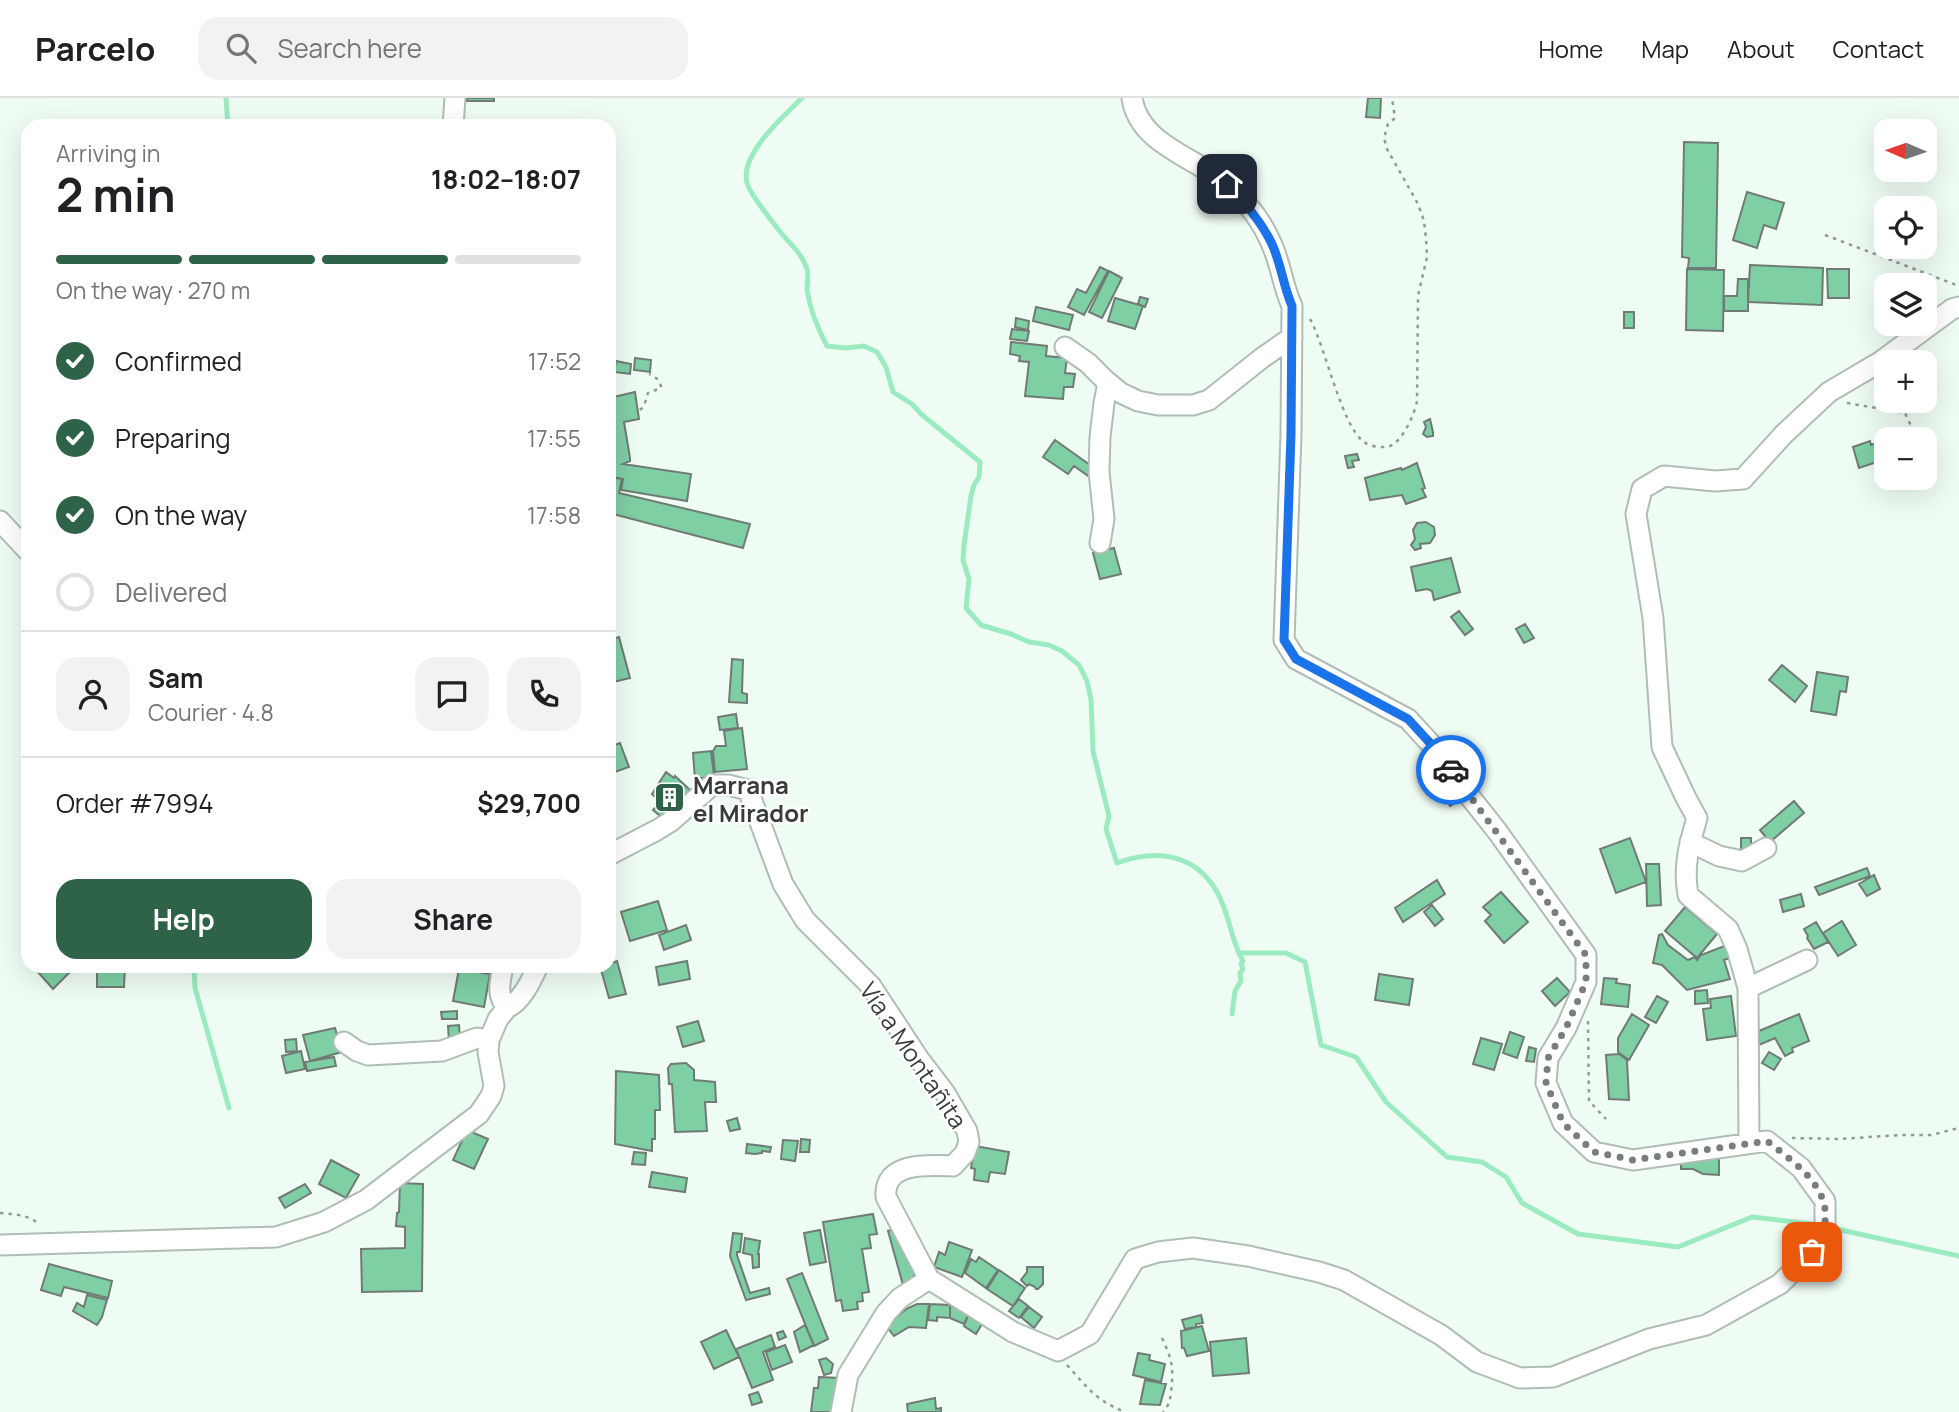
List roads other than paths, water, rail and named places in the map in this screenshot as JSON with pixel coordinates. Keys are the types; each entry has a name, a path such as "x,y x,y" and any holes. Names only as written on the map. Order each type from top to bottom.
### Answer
{"street":[{"path":"454,119 455,98"},
{"path":"841,1412 848,1375 886,1313 900,1298 929,1279 1013,1332 1058,1351 1090,1334 1135,1259 1158,1252 1193,1248 1248,1256 1343,1280 1441,1335 1478,1362 1520,1378 1553,1377 1649,1339 1706,1325 1780,1284 1812,1252 1825,1224 1825,1201 1801,1168 1758,1142 1633,1160 1594,1152 1563,1123 1546,1083 1548,1058 1566,1028 1586,982 1586,955 1441,755 1408,719 1296,659 1284,640 1292,306 1272,244 1251,209 1227,184 1161,142 1139,121 1132,98"},
{"path":"1758,1142 1748,988 1737,948 1728,929 1688,895 1684,874 1698,818 1662,747 1653,618 1636,514 1642,489 1664,476 1715,481 1743,479 1784,434 1829,392 1880,362 1952,309 1959,307"},
{"path":"1065,347 1088,363 1121,393 1138,401 1158,405 1193,405 1209,400 1292,337"},
{"path":"1100,543 1104,519 1099,472 1100,437 1108,383"},
{"path":"0,521 21,544"},
{"name":"Vía a Montañita","path":"616,851 670,822 712,785 728,785 747,790 783,884 805,920 870,986 945,1093 968,1131 969,1142 965,1153 953,1166 922,1165 906,1168 894,1175 887,1186 886,1197 929,1279"},
{"path":"1690,842 1719,856 1742,861 1766,848"},
{"path":"1748,988 1807,960"},
{"path":"502,973 499,993 507,1008"},
{"path":"0,1245 276,1237 346,1211 384,1188 470,1121 486,1105 494,1086 488,1052 489,1040 498,1019 518,999 534,973"},
{"path":"344,1042 368,1055 442,1051 477,1038 489,1040"}],"waterway":[{"path":"226,98 228,119"},
{"path":"802,98 755,150 746,175 748,186 805,264 808,271 807,290 810,305 827,346 864,346 877,352 886,367 893,392 912,404 980,462 979,477 971,496 964,545 963,560 969,579 966,608 981,625 1029,642 1049,645 1062,651 1079,665 1087,681 1091,700 1093,751 1109,816 1106,829 1117,863 1146,856 1160,856 1186,862 1198,869 1221,899 1239,953 1286,953 1305,962 1321,1045 1356,1057 1386,1102 1447,1157 1482,1162 1506,1177 1522,1203 1578,1234 1678,1247 1752,1217 1812,1224"},
{"path":"1232,1014 1235,991 1241,981 1240,973 1243,969 1239,953"},
{"path":"194,973 195,988 229,1108"},
{"path":"1832,1228 1959,1256"}],"place":[{"name":"Marrana el Mirador","path":"670,798"}]}
